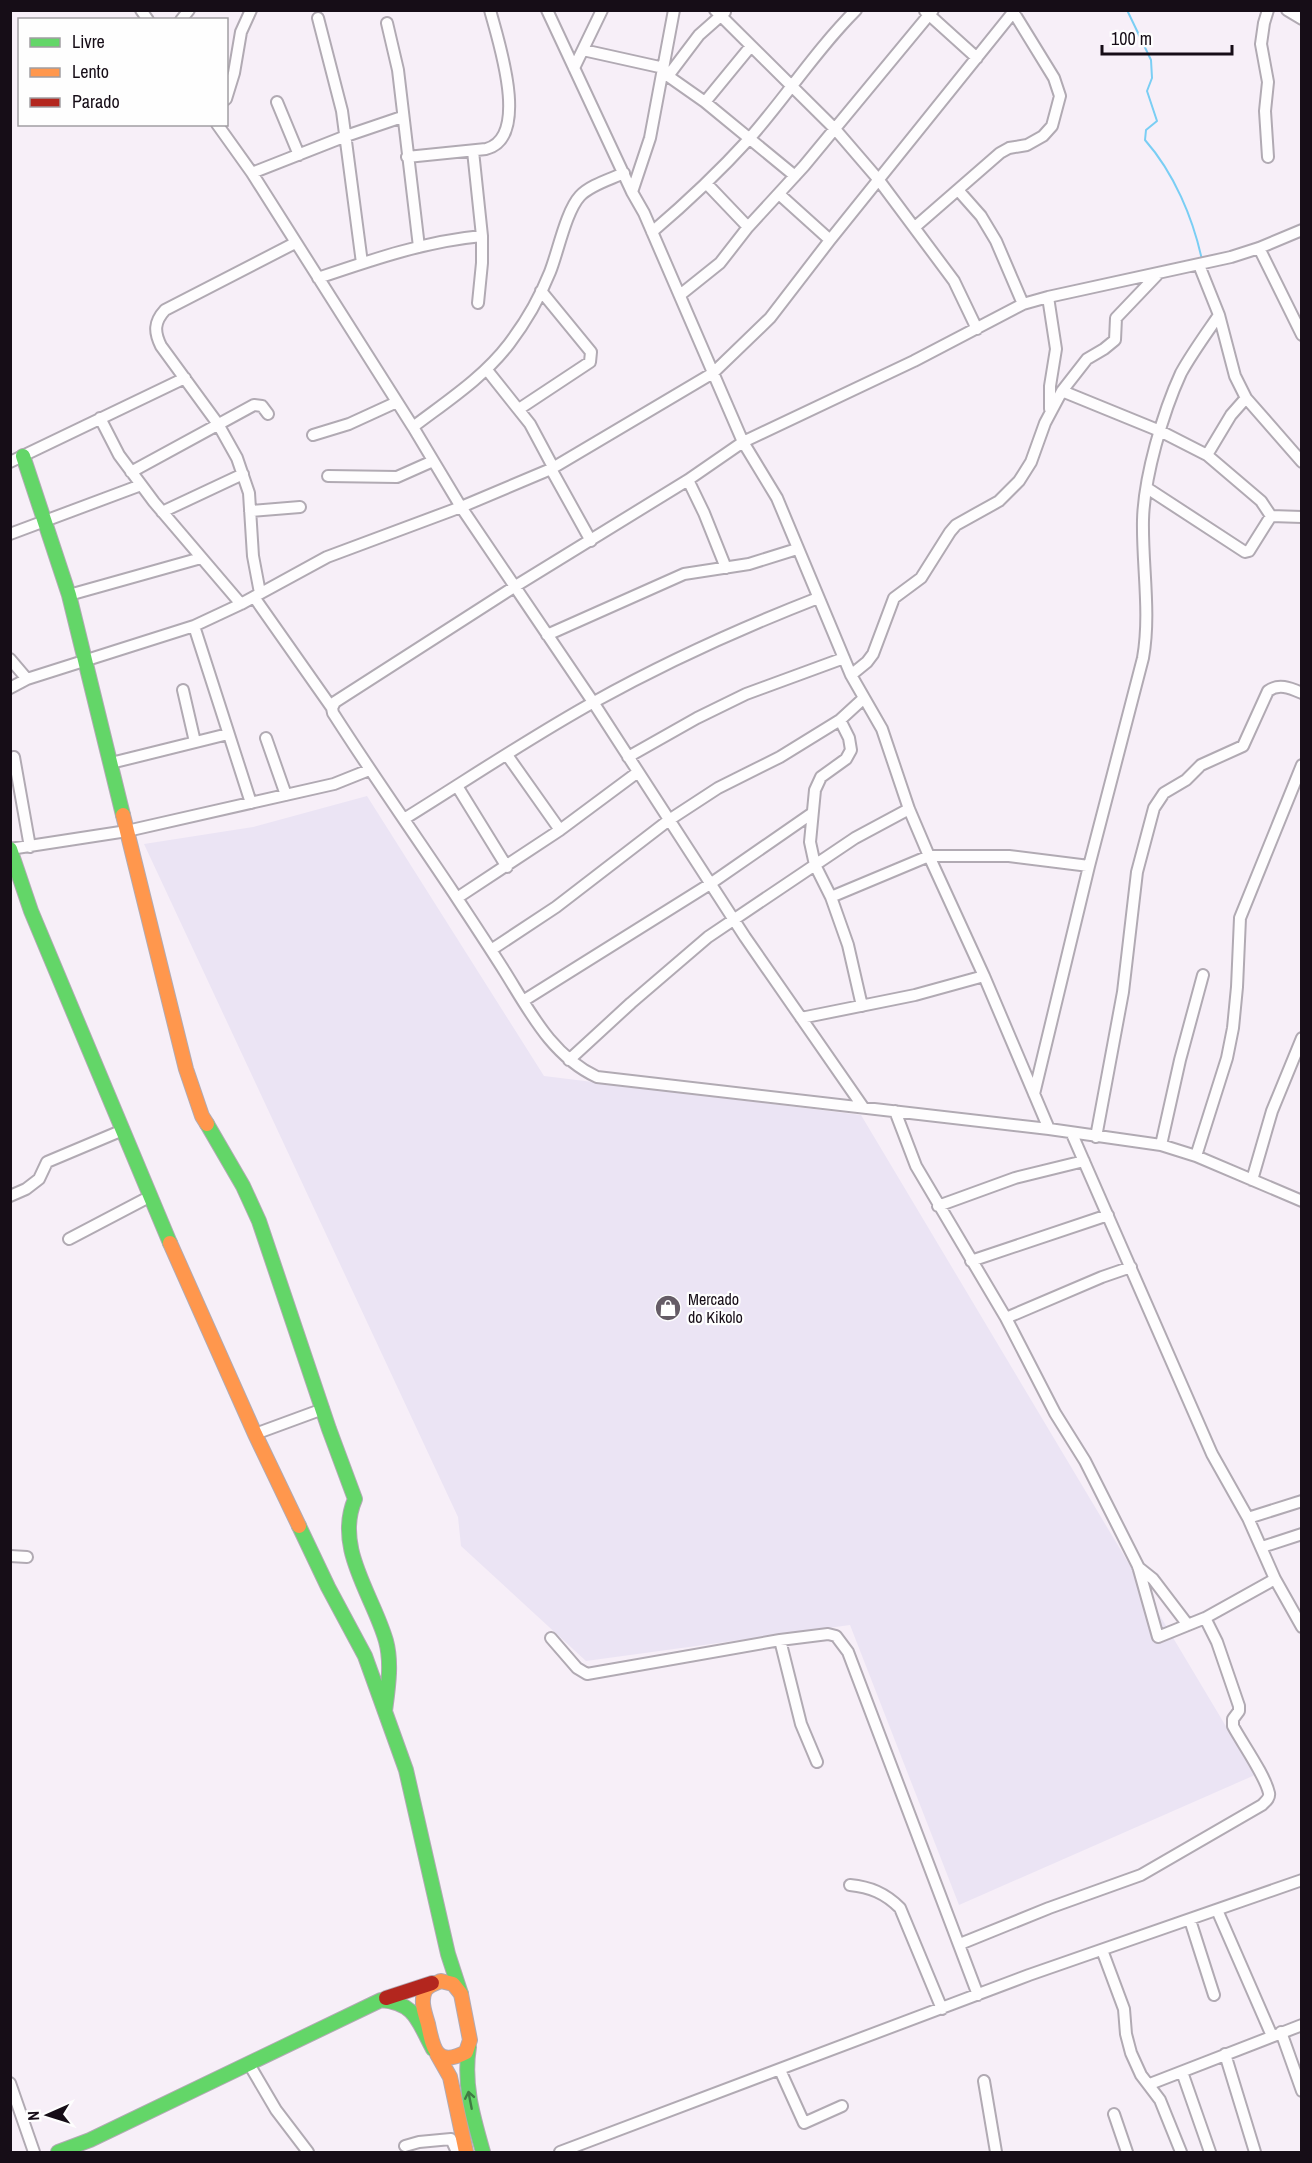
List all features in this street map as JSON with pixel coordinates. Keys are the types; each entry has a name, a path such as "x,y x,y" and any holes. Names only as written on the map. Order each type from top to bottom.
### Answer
{"street":[{"path":"228,92 241,32 251,10"},
{"path":"407,157 491,148 502,139 506,132 510,93 490,10"},
{"path":"547,10 652,232 743,441 777,498 851,675 882,729 909,808 984,976 1048,1129"},
{"path":"574,68 602,10"},
{"path":"632,192 650,138 665,73 674,10"},
{"path":"652,232 706,183 749,139 837,28 855,10"},
{"path":"1268,157 1265,111 1268,82 1261,44 1265,19 1269,10"},
{"path":"1287,10 1302,19"},
{"path":"665,73 721,12 835,129 878,179 954,281 977,329"},
{"path":"680,295 720,263 748,227 835,129 929,12 977,58"},
{"path":"10,688 27,679 86,659 194,626 241,604 327,557 461,507 552,468 713,373 770,318 878,179 1015,12 1054,78 1060,96 1052,126 1043,136 1027,145 1009,148 1000,153 915,227"},
{"path":"318,18 337,88 346,136 362,263"},
{"path":"387,23 398,70 419,248"},
{"path":"705,102 752,46"},
{"path":"583,50 665,73 705,102 795,176"},
{"path":"277,102 298,155"},
{"path":"252,173 402,117"},
{"path":"218,126 252,173 461,507 593,702 734,921 863,1107"},
{"path":"473,151 482,236 478,303"},
{"path":"413,427 487,370 510,343 550,273 578,198 592,188 624,173"},
{"path":"706,183 748,227"},
{"path":"958,190 981,216 996,241 1023,304"},
{"path":"779,194 830,240"},
{"path":"332,708 336,702 514,587 688,480 743,441 977,329 1023,304 1199,265 1259,248 1302,230"},
{"path":"318,278 362,263 419,248 456,239 482,236"},
{"path":"295,243 165,310 157,318 156,336 218,424 237,458 249,493 257,595 332,708 369,770 457,898 523,1001 550,1040 569,1060 581,1070 597,1077 1048,1129 1161,1145 1196,1156 1302,1201"},
{"path":"1259,248 1302,334"},
{"path":"1199,265 1219,315 1235,376 1246,398 1302,462"},
{"path":"851,675 873,654 894,598 921,578 950,532 964,520 999,501 1014,488 1030,462 1050,412 1062,391 1087,360 1113,343 1116,336 1116,318 1158,274"},
{"path":"519,409 590,362 592,356 541,291"},
{"path":"1048,297 1056,349 1050,386 1050,412"},
{"path":"1034,1095 1145,644 1143,517 1147,488 1161,431 1181,374 1219,315"},
{"path":"487,370 531,424 591,541"},
{"path":"185,378 17,459 45,520 69,595 186,1069 202,1116 243,1186 259,1221 355,1499 350,1507 348,1525 357,1570 386,1642 388,1680 385,1711"},
{"path":"1062,391 1161,431 1207,455 1261,501 1271,516"},
{"path":"1207,455 1231,415 1246,398"},
{"path":"313,435 349,424 397,402"},
{"path":"131,472 254,405 262,406 268,414"},
{"path":"100,418 119,455 131,472 241,604"},
{"path":"1292,450 1302,442"},
{"path":"328,476 401,476 433,461"},
{"path":"162,512 243,474"},
{"path":"688,480 726,568"},
{"path":"10,534 141,485"},
{"path":"1147,488 1245,552 1249,551 1271,516"},
{"path":"250,511 300,507"},
{"path":"1271,516 1302,517"},
{"path":"547,634 674,578 695,572 726,568 797,549"},
{"path":"69,595 201,558"},
{"path":"404,819 593,702 663,665 742,628 818,598"},
{"path":"194,626 251,803"},
{"path":"628,757 697,718 746,694 844,658"},
{"path":"10,659 27,679"},
{"path":"1096,1137 1123,992 1137,872 1154,808 1164,794 1186,780 1201,765 1243,746 1268,691 1274,687 1282,687 1302,693"},
{"path":"183,690 195,742"},
{"path":"491,950 556,908 669,820 718,788 780,757 840,720 864,698"},
{"path":"840,720 849,738 851,750 846,759 821,777 815,790 810,842 815,866 831,897 852,957 862,1006"},
{"path":"111,763 228,734"},
{"path":"266,738 286,795"},
{"path":"507,755 560,830"},
{"path":"14,757 30,847"},
{"path":"1196,1156 1227,1058 1233,1028 1240,918 1302,765"},
{"path":"369,770 334,784 127,831 11,849 31,911 123,1130 148,1197 255,1434 328,1587 360,1647 385,1711 406,1770 448,1954 461,1994 470,2040 466,2076 483,2152"},
{"path":"457,898 507,867 638,772"},
{"path":"457,786 507,867"},
{"path":"569,1060 708,938 855,837 909,808"},
{"path":"523,1001 710,884 811,814"},
{"path":"831,897 929,856 1009,856 1089,866"},
{"path":"1161,1145 1186,1036 1203,975"},
{"path":"801,1018 915,995 984,976"},
{"path":"1252,1180 1272,1111 1302,1038"},
{"path":"895,1111 916,1166 1006,1318 1055,1413 1085,1461 1138,1566 1158,1637 1205,1618 1275,1578"},
{"path":"10,1196 26,1189 39,1179 47,1162 123,1130"},
{"path":"1072,1134 1212,1454 1248,1518 1275,1578 1301,1626"},
{"path":"938,1206 1015,1178 1084,1161"},
{"path":"69,1239 148,1197"},
{"path":"971,1261 1108,1215"},
{"path":"1006,1318 1131,1267"},
{"path":"255,1434 323,1409"},
{"path":"1248,1518 1302,1501"},
{"path":"1262,1547 1302,1534"},
{"path":"10,1556 27,1557"},
{"path":"1138,1566 1159,1586 1188,1624"},
{"path":"960,1944 1049,1908 1141,1875 1262,1805 1269,1798 1262,1777 1233,1726 1233,1719 1239,1711 1239,1706 1216,1641 1205,1618"},
{"path":"551,1638 577,1668 587,1674 780,1640 828,1634 836,1636 845,1646 978,1995"},
{"path":"780,1640 801,1724 817,1762"},
{"path":"560,2152 978,1995 1302,1880"},
{"path":"850,1885 874,1889 900,1908 942,2009"},
{"path":"1217,1910 1302,2091"},
{"path":"1190,1920 1214,1995"},
{"path":"1102,1950 1124,2009 1127,2042 1141,2075 1150,2084 1164,2107 1181,2152"},
{"path":"448,1954 449,1963 445,1972 425,1991 423,2003 435,2051 443,2057 455,2058 466,2052 469,2046"},
{"path":"58,2152 90,2140 381,2000 435,1982 447,1981 458,1988 461,1994"},
{"path":"381,2000 400,2002 416,2013 450,2077 466,2152"},
{"path":"1150,2084 1302,2025"},
{"path":"1225,2054 1255,2152"},
{"path":"249,2064 276,2110 308,2152"},
{"path":"780,2070 804,2123 842,2106"},
{"path":"1182,2072 1210,2152"},
{"path":"984,2081 996,2152"},
{"path":"10,2083 34,2152"},
{"path":"1114,2114 1127,2152"},
{"path":"405,2146 419,2142 452,2139 457,2152"}],"shaded area":[{"name":"Mercado do Kikolo","path":"367,796 544,1076 861,1115 1255,1775 959,1905 850,1625 586,1661 461,1546 458,1517 144,844 253,827"}],"waterway":[{"path":"1127,10 1151,60 1152,78 1147,91 1157,121 1146,130 1145,140 1165,167 1181,197 1188,212 1202,260"}],"traffic: fast":[{"path":"23,456 69,595 123,815"},
{"path":"10,849 31,911 170,1243"},
{"path":"207,1124 243,1186 259,1221 355,1499 350,1517 349,1535 352,1553 388,1649 389,1676 385,1711"},
{"path":"299,1526 365,1656 406,1770 448,1954 461,1994"},
{"path":"58,2152 90,2140 381,2000 402,2005 409,2010 419,2022 433,2049"},
{"path":"469,2047 468,2087 483,2152"}],"traffic: slow":[{"path":"123,815 186,1069 202,1116 207,1124"},
{"path":"170,1243 255,1434 299,1526"},
{"path":"441,1981 453,1984 461,1994 470,2040 466,2052 448,2058 442,2056 434,2048 423,2003 426,1989 441,1981"},
{"path":"437,2054 450,2077 466,2152"}],"traffic: jam":[{"path":"386,1998 432,1983"}],"place":[{"name":"Mercado do Kikolo","path":"668,1308"}]}
